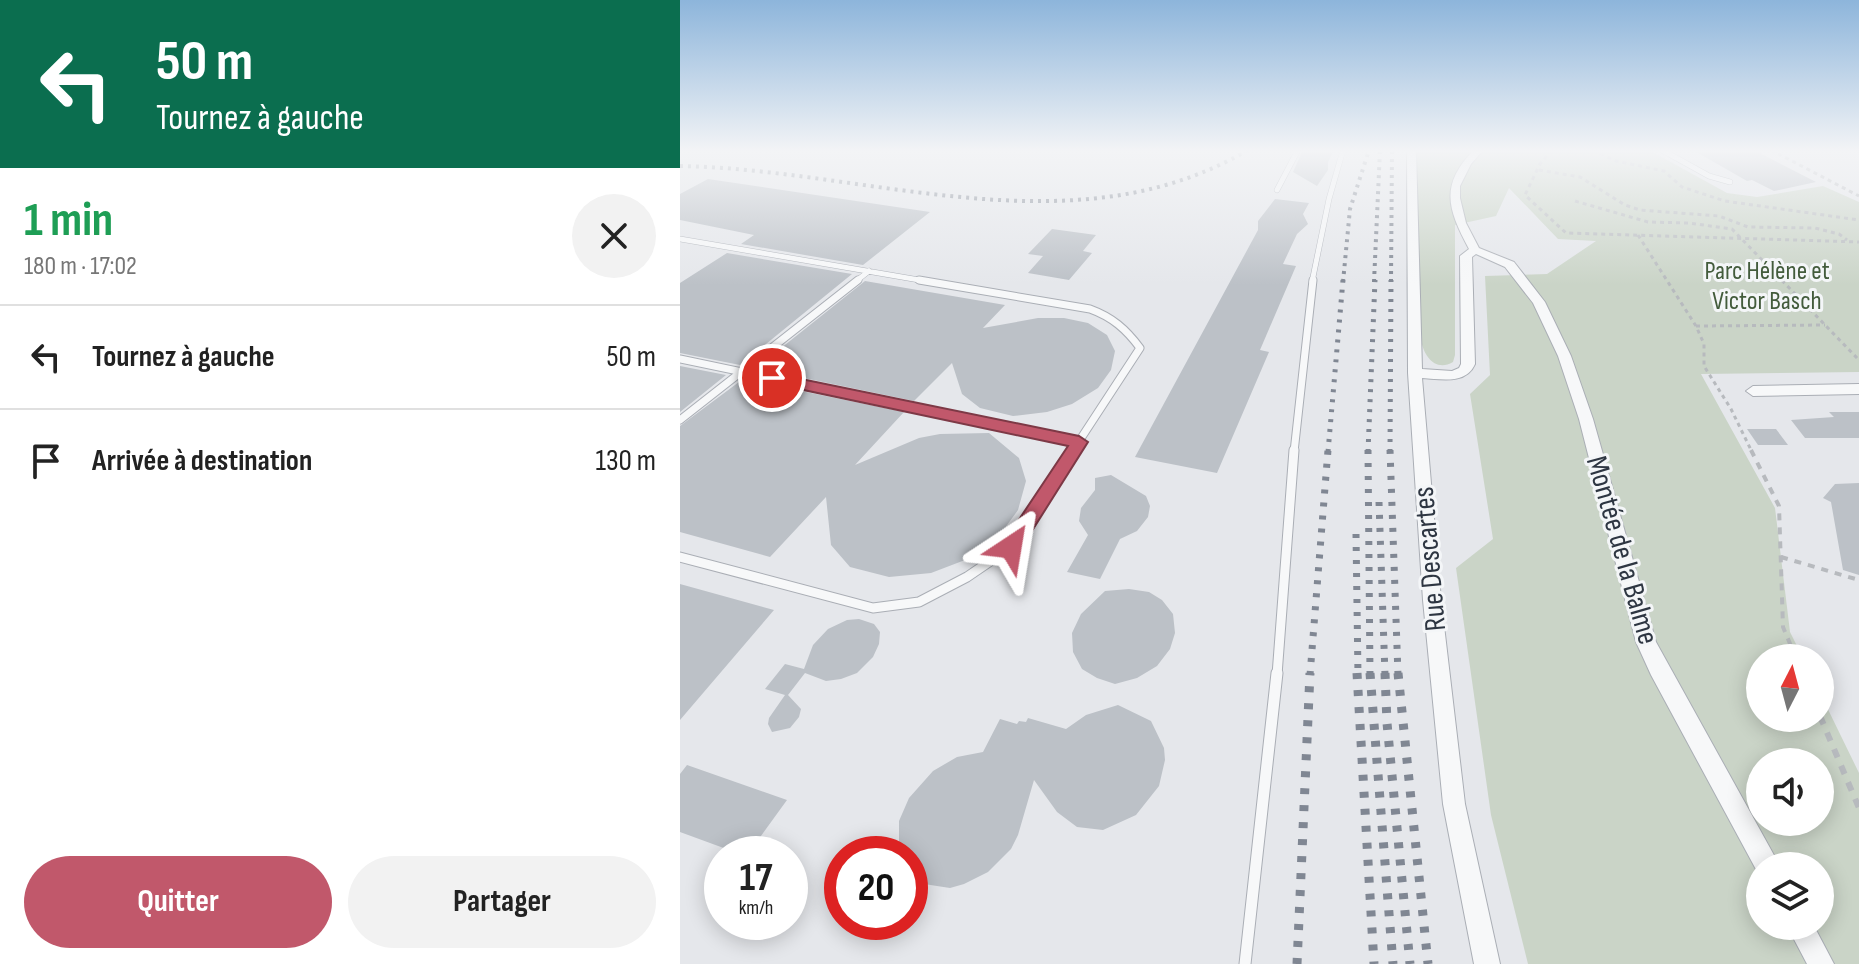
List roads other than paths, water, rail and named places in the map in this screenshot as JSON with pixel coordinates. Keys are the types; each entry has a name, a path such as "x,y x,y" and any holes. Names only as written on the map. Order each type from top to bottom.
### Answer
{"street":[{"name":"Rue Descartes","path":"1412,195 1415,373 1432,600 1454,804 1487,964"},
{"path":"1415,373 1453,375 1465,371 1468,364 1466,256 1475,250 1464,231 1452,195"},
{"name":"Montée de la Balme","path":"1475,250 1494,253 1514,269 1551,323 1571,367 1645,641 1760,852"},
{"path":"1753,391 1859,389"},
{"path":"1808,940 1821,964"}],"lane":[{"path":"1245,964 1279,662 1314,266 1328,195"},
{"path":"680,239 1090,309 1112,316 1140,348 1011,547 967,577 919,602 873,608 680,557"},
{"path":"680,420 869,271"},
{"path":"680,359 1079,442"}],"railway":[{"path":"944,195 1040,201 1115,195"},
{"path":"1343,282 1350,209 1355,195"},
{"path":"1374,282 1378,195"},
{"path":"1391,282 1392,195"},
{"path":"1328,452 1343,280"},
{"path":"1368,452 1375,280"},
{"path":"1390,450 1391,280"},
{"path":"1310,675 1328,450"},
{"path":"1390,450 1398,675"},
{"path":"1368,452 1370,675"},
{"path":"1379,502 1385,675"},
{"path":"1356,534 1358,675"},
{"path":"1297,964 1310,673"},
{"path":"1357,673 1374,964"},
{"path":"1370,673 1393,964"},
{"path":"1385,673 1410,964"},
{"path":"1398,673 1428,964"}],"park label":[{"name":"Parc Hélène et Victor Basch","path":"1767,285"}]}
